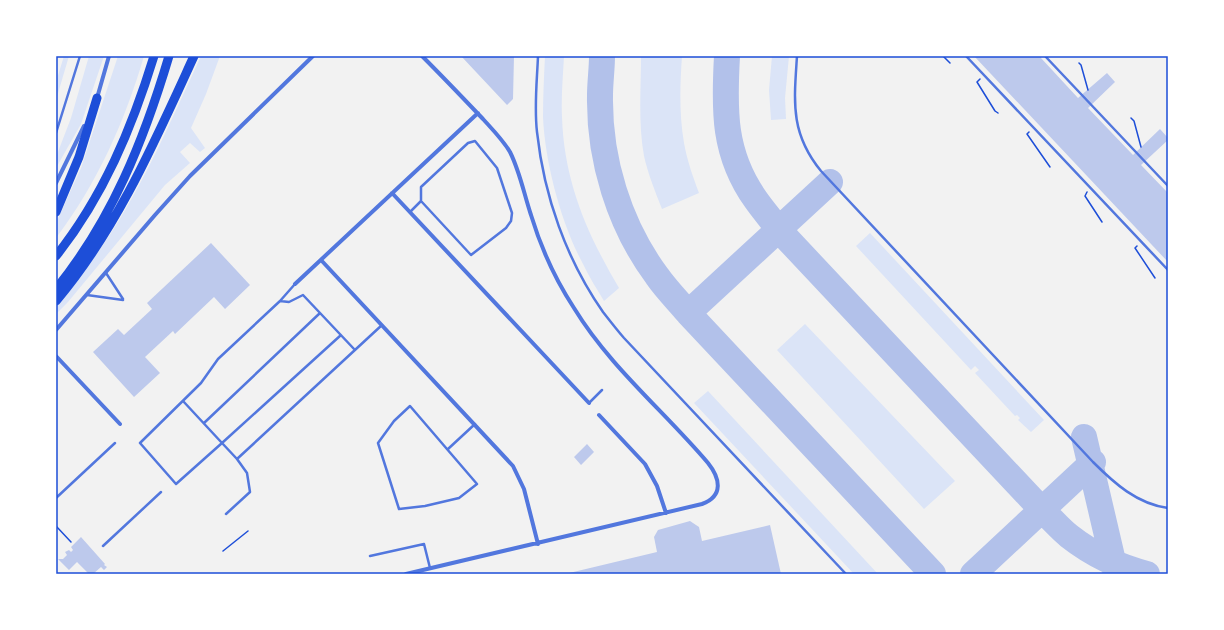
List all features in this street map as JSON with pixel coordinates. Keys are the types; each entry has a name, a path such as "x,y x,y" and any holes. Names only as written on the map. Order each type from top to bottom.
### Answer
{"highway":[{"path":"56,256 86,213 115,162 135,114 154,56"},
{"path":"56,288 92,239 123,182 146,129 169,56"},
{"path":"56,301 86,263 117,214 155,140 194,56"},
{"path":"56,212 79,157 97,98"}],"street":[{"path":"56,183 97,98 109,56"},
{"path":"56,330 190,176 313,56"},
{"path":"406,574 702,504 711,500 715,496 718,488 718,483 712,468 610,357 574,309 559,283 540,242 509,150 478,113 422,56"},
{"path":"295,284 478,113"},
{"path":"392,193 589,403"},
{"path":"321,260 509,460 524,489 538,544"},
{"path":"56,356 120,424"},
{"path":"599,415 645,464 657,486 666,513"}],"lane":[{"path":"56,134 80,56"},
{"path":"538,56 536,84 537,130 543,174 551,206 564,241 585,284 603,312 624,338 846,574"},
{"path":"797,56 794,96 796,123 803,144 821,172 1101,471 1131,495 1151,504 1168,508"},
{"path":"966,56 1168,270"},
{"path":"1045,56 1168,186"},
{"path":"410,212 420,201 421,187 468,143 475,141 497,168 512,213 511,221 506,228 471,255 420,201"},
{"path":"86,295 123,300 106,273"},
{"path":"295,284 280,301 218,359 201,383 140,444 176,484 340,335"},
{"path":"280,301 289,302 303,295 355,350"},
{"path":"204,423 320,313"},
{"path":"237,459 382,325"},
{"path":"589,403 602,390"},
{"path":"183,401 237,459 247,473 250,492 226,514"},
{"path":"410,406 448,449 477,484 459,498 425,506 399,508 378,443 394,421 410,406"},
{"path":"448,449 475,424"},
{"path":"56,498 115,443"},
{"path":"103,546 161,492"},
{"path":"370,556 424,544 430,569"}],"path":[{"path":"943,56 950,64"},
{"path":"1079,63 1082,65 1088,90"},
{"path":"980,78 977,82 995,111 998,113"},
{"path":"1131,118 1134,120 1141,147"},
{"path":"1030,132 1027,134 1050,167"},
{"path":"1090,187 1085,196 1102,222"},
{"path":"1138,244 1135,248 1155,278"},
{"path":"56,526 71,542"},
{"path":"223,551 248,531"}],"shaded area":[{"path":"64,56 69,56 56,100 56,82"},
{"path":"89,56 104,56 81,124 56,168 56,157 71,118"},
{"path":"118,56 144,56 119,128 97,174 71,217 56,238 56,223 81,168"},
{"path":"201,56 220,56 206,94 191,128 205,148 200,152 190,143 180,152 190,163 165,185 68,302 56,314 56,306 98,252 132,198 147,171"},
{"path":"545,56 564,56 562,109 564,141 572,185 587,227 607,268 619,288 604,301 575,248 561,212 551,173 544,135 543,117"},
{"path":"641,56 682,56 680,100 682,132 688,162 699,193 662,209 644,156 642,144 640,119"},
{"path":"772,56 789,56 785,98 786,119 771,120 769,90"},
{"path":"870,233 1044,420 1031,432 1018,420 1020,418 1017,415 1015,416 975,373 979,370 975,366 971,370 856,246"},
{"path":"805,324 955,481 924,509 777,350"},
{"path":"708,391 878,574 854,574 694,403"}],"building":[{"path":"461,56 514,56 513,99 507,105"},
{"path":"974,56 1042,56 1041,58 1078,98 1107,73 1115,82 1088,108 1133,155 1160,129 1168,140 1141,165 1168,193 1168,262"},
{"path":"211,243 250,285 225,309 214,297 175,334 173,331 145,357 160,373 134,397 93,352 118,329 124,335 152,309 147,303"},
{"path":"587,444 594,452 581,465 574,457"},
{"path":"690,521 699,527 702,541 770,525 781,574 565,574 657,552 654,537 658,530"},
{"path":"81,537 105,564 104,565 107,567 104,570 101,567 93,574 89,574 77,562 69,570 58,559 63,559 67,555 65,552 69,550 71,552 73,550 71,547"}],"taxiway":[{"path":"602,56 600,91 603,144 614,190 622,213 644,256 661,281 688,313 933,574"},
{"path":"727,56 726,113 728,131 737,166 745,183 756,200 778,229 1062,530 1078,543 1096,554 1126,568 1147,574"},
{"path":"688,313 830,182"},
{"path":"1084,437 1116,574"},
{"path":"973,574 1093,462"}]}
